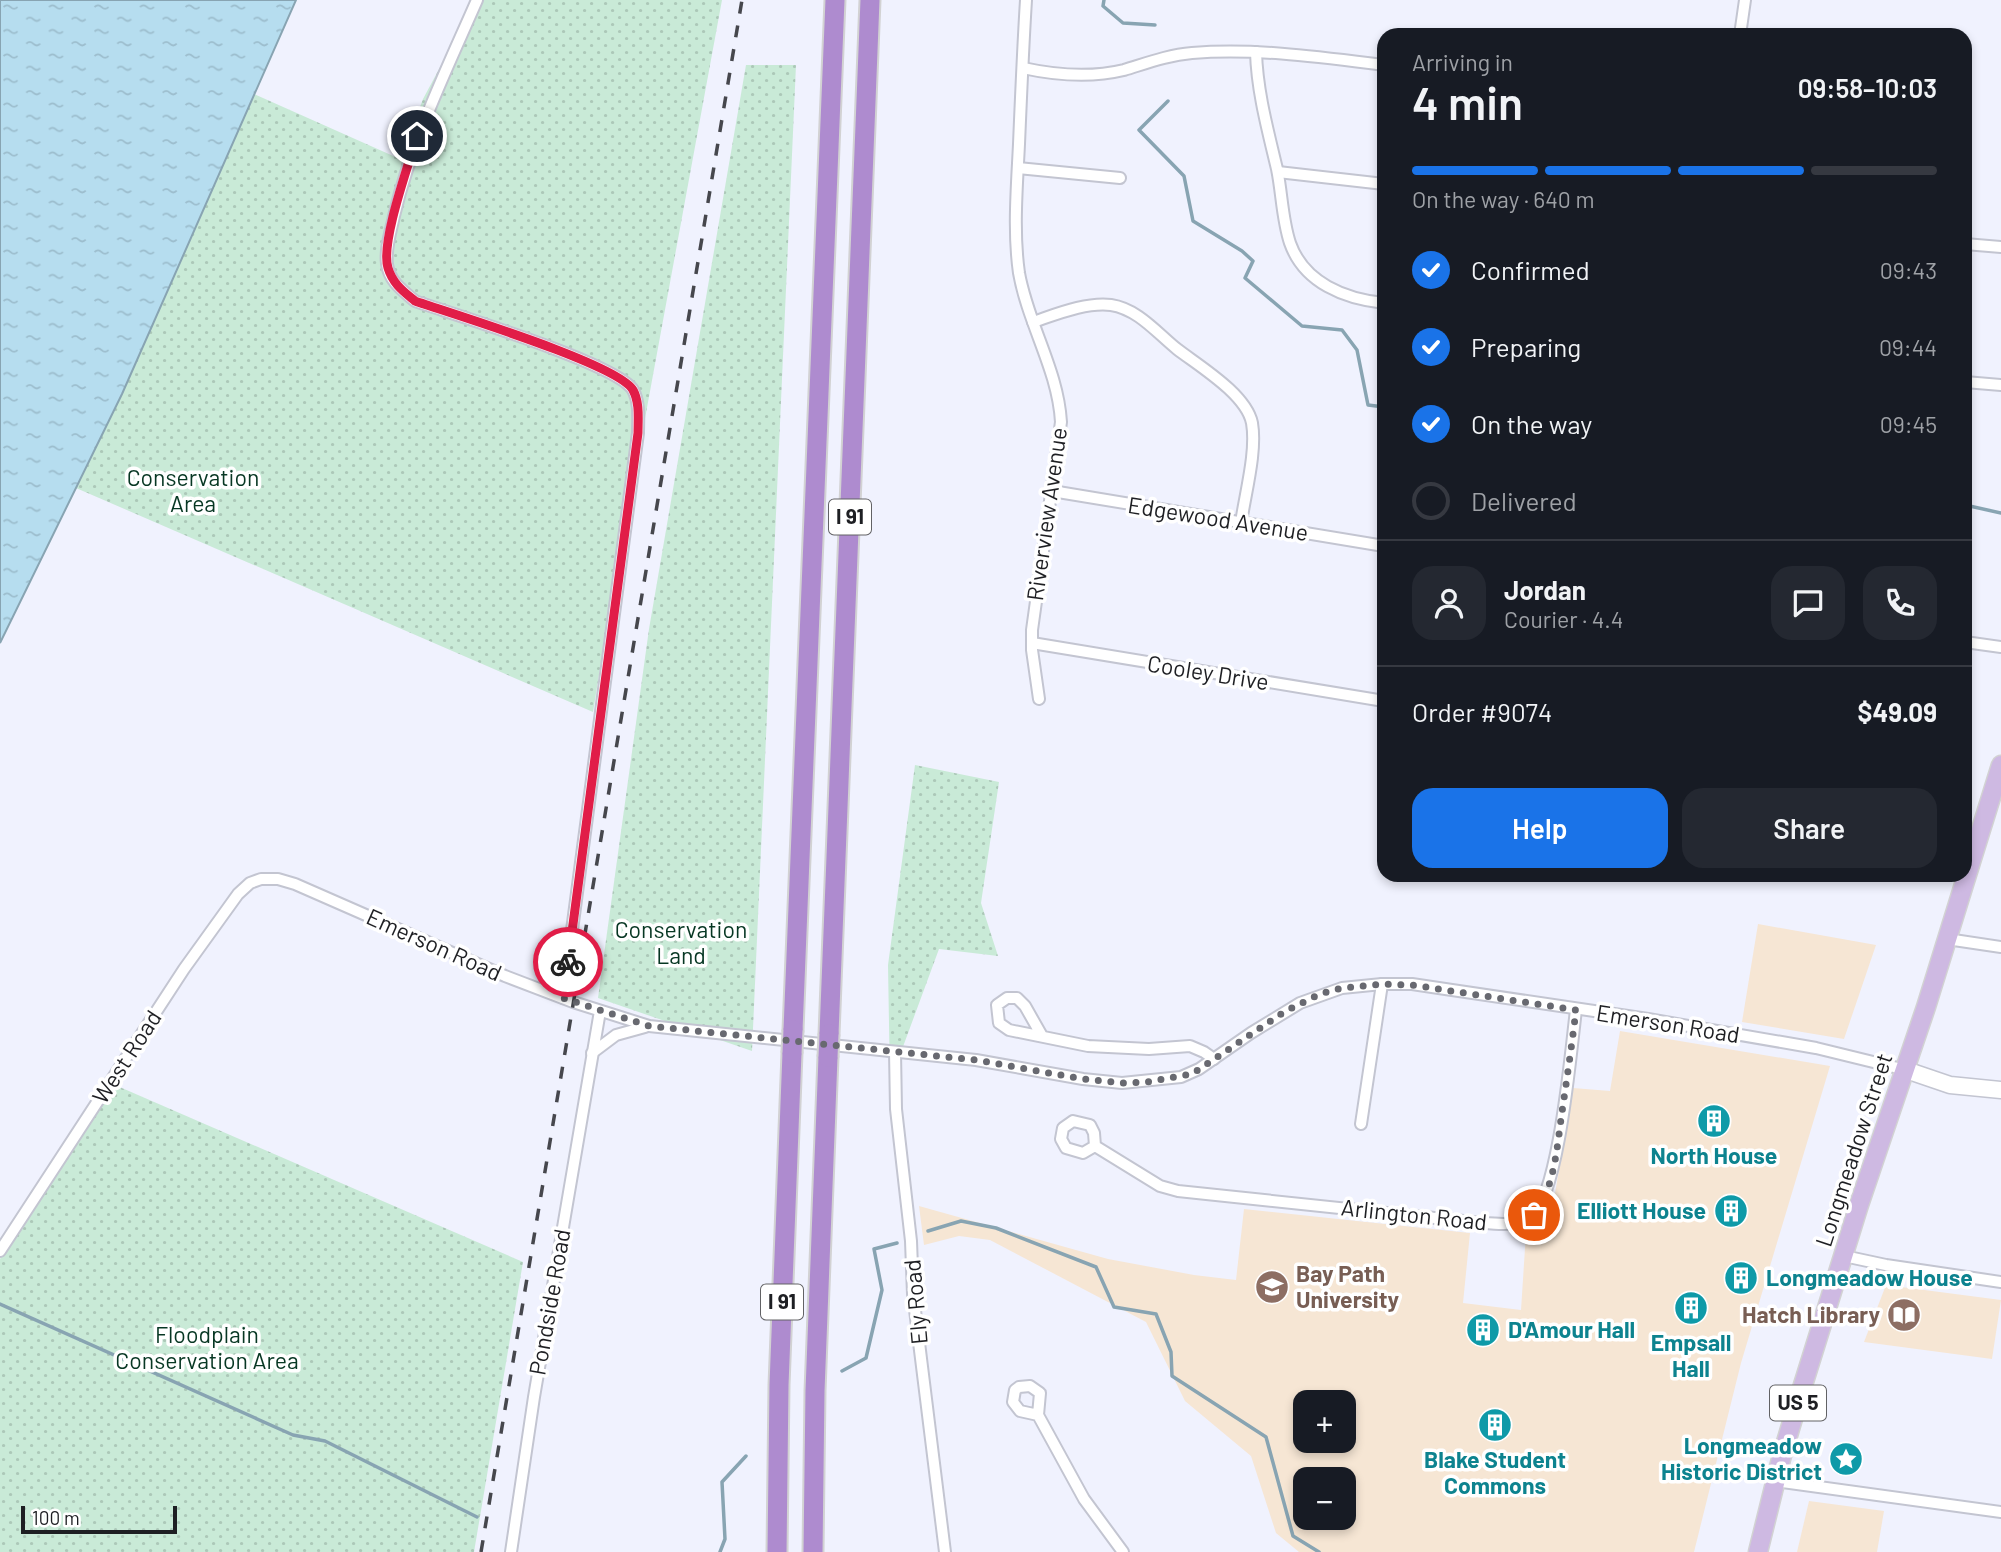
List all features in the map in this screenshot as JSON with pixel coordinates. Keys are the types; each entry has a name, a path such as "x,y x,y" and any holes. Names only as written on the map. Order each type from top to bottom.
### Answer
{"highway":[{"name":"I 91","path":"777,1552 779,1385 835,0"},
{"name":"I 91","path":"813,1552 815,1391 870,0"}],"main road":[{"name":"Longmeadow Street","path":"1972,850 1994,813 2001,765"},
{"name":"Longmeadow Street","path":"1758,1552 1775,1481 1859,1205 1906,1070 1962,882"},
{"path":"1906,1070 1950,1085 2001,1090"}],"street":[{"path":"477,0 417,136 386,252 387,267 395,284 415,301 579,358 615,374 632,388 638,403 637,444 563,998"},
{"name":"Riverview Avenue","path":"1026,0 1018,168 1019,271 1024,295 1052,373 1060,407 1059,442 1031,643 1039,699"},
{"path":"1741,28 1745,0"},
{"path":"1023,68 1056,74 1100,73 1123,70 1170,56 1220,52 1256,52 1377,64"},
{"path":"1256,52 1258,76 1289,237 1302,266 1334,291 1377,302"},
{"path":"1018,168 1121,178"},
{"path":"1278,172 1377,183"},
{"path":"1972,245 2001,247"},
{"path":"1033,322 1096,306 1121,308 1155,329 1237,397 1250,416 1252,426 1250,463 1241,523"},
{"path":"1972,383 2001,385"},
{"name":"Edgewood Avenue","path":"1052,491 1377,545"},
{"name":"Cooley Drive","path":"1031,643 1377,700"},
{"path":"1972,643 2001,647"},
{"name":"Emerson Road","path":"267,878 295,884 505,976 649,1026 976,1060 1083,1079 1122,1083 1192,1074 1259,1027 1300,1003 1342,988 1382,984 1452,990 1639,1017 1816,1048 1906,1070"},
{"name":"West Road","path":"0,1251 203,942 244,888 254,881 267,878"},
{"path":"1947,939 2001,947"},
{"path":"1361,1124 1382,984"},
{"path":"1042,1037 1025,1006 1017,998 1007,998 998,1005 997,1013 1002,1026 1042,1037 1113,1048 1190,1046 1214,1059"},
{"name":"Arlington Road","path":"1095,1146 1160,1186 1178,1191 1473,1222 1501,1224 1526,1220 1540,1206 1554,1162 1576,1010"},
{"name":"Pondside Road","path":"511,1552 532,1409 600,1011"},
{"path":"592,1053 616,1035 649,1026"},
{"name":"Ely Road","path":"895,1052 896,1109 911,1241 913,1294 945,1552"},
{"path":"1844,1256 2001,1282"},
{"path":"1038,1415 1084,1499 1123,1552"},
{"path":"1775,1481 2001,1512"}],"shaded area":[{"path":"1758,924 1876,945 1844,1039 1742,1022"},
{"name":"Bay Path University","path":"1620,1031 1830,1066 1741,1363 1694,1552 1299,1552 1276,1533 1251,1456 1185,1401 1146,1322 990,1240 959,1236 924,1245 919,1206 1108,1259 1236,1280 1244,1209 1470,1233 1463,1303 1521,1310 1526,1233 1540,1224 1553,1205 1573,1088 1610,1091"},
{"path":"1886,1285 2001,1300 1992,1359 1864,1342"},
{"path":"1809,1501 1884,1511 1877,1552 1797,1552"}],"green space":[{"name":"Conservation Area","path":"476,0 722,0 593,712 76,488 114,410 254,94 400,159 423,99"},
{"name":"Conservation Land","path":"746,65 796,65 752,1051 598,998 649,629"},
{"path":"915,765 999,782 981,903 998,956 939,949 890,1082 888,965"},
{"name":"Floodplain Conservation Area","path":"115,1085 523,1262 474,1552 0,1552 0,1259"}],"water":[{"path":"0,0 296,0 122,394 0,643"}],"waterway":[{"path":"1104,0 1103,6 1123,23 1155,25"},
{"path":"1168,101 1139,130 1184,176 1193,221 1242,251 1253,261 1245,278 1302,326 1342,330 1357,350 1368,405 1377,406"},
{"path":"1972,507 2001,513"},
{"path":"928,1231 961,1221 996,1228 1096,1267 1114,1307 1156,1314 1171,1352 1172,1376 1266,1437 1293,1536 1319,1552"},
{"path":"842,1371 866,1358 882,1290 874,1249 897,1243"},
{"path":"0,1304 293,1435 325,1441 477,1517"},
{"path":"720,1552 725,1539 722,1482 746,1456"}],"railway":[{"path":"481,1552 742,0"}],"way so far":[{"path":"568,962 563,998 649,1026 976,1060 1083,1079 1122,1083 1147,1082 1192,1074 1268,1021 1320,994 1342,988 1382,984 1412,985 1576,1010 1554,1162 1548,1189 1534,1215"}],"place":[{"name":"North House","path":"1714,1121"},
{"name":"Elliott House","path":"1731,1211"},
{"name":"Longmeadow House","path":"1741,1278"},
{"name":"Bay Path University","path":"1272,1287"},
{"name":"Empsall Hall","path":"1691,1308"},
{"name":"Hatch Library","path":"1904,1315"},
{"name":"D'Amour Hall","path":"1483,1330"},
{"name":"Blake Student Commons","path":"1495,1425"},
{"name":"Longmeadow Historic District","path":"1846,1459"}],"route":[{"path":"417,136 386,252 387,267 395,284 415,301 579,358 615,374 632,388 638,403 638,433 631,490 568,962"}]}
